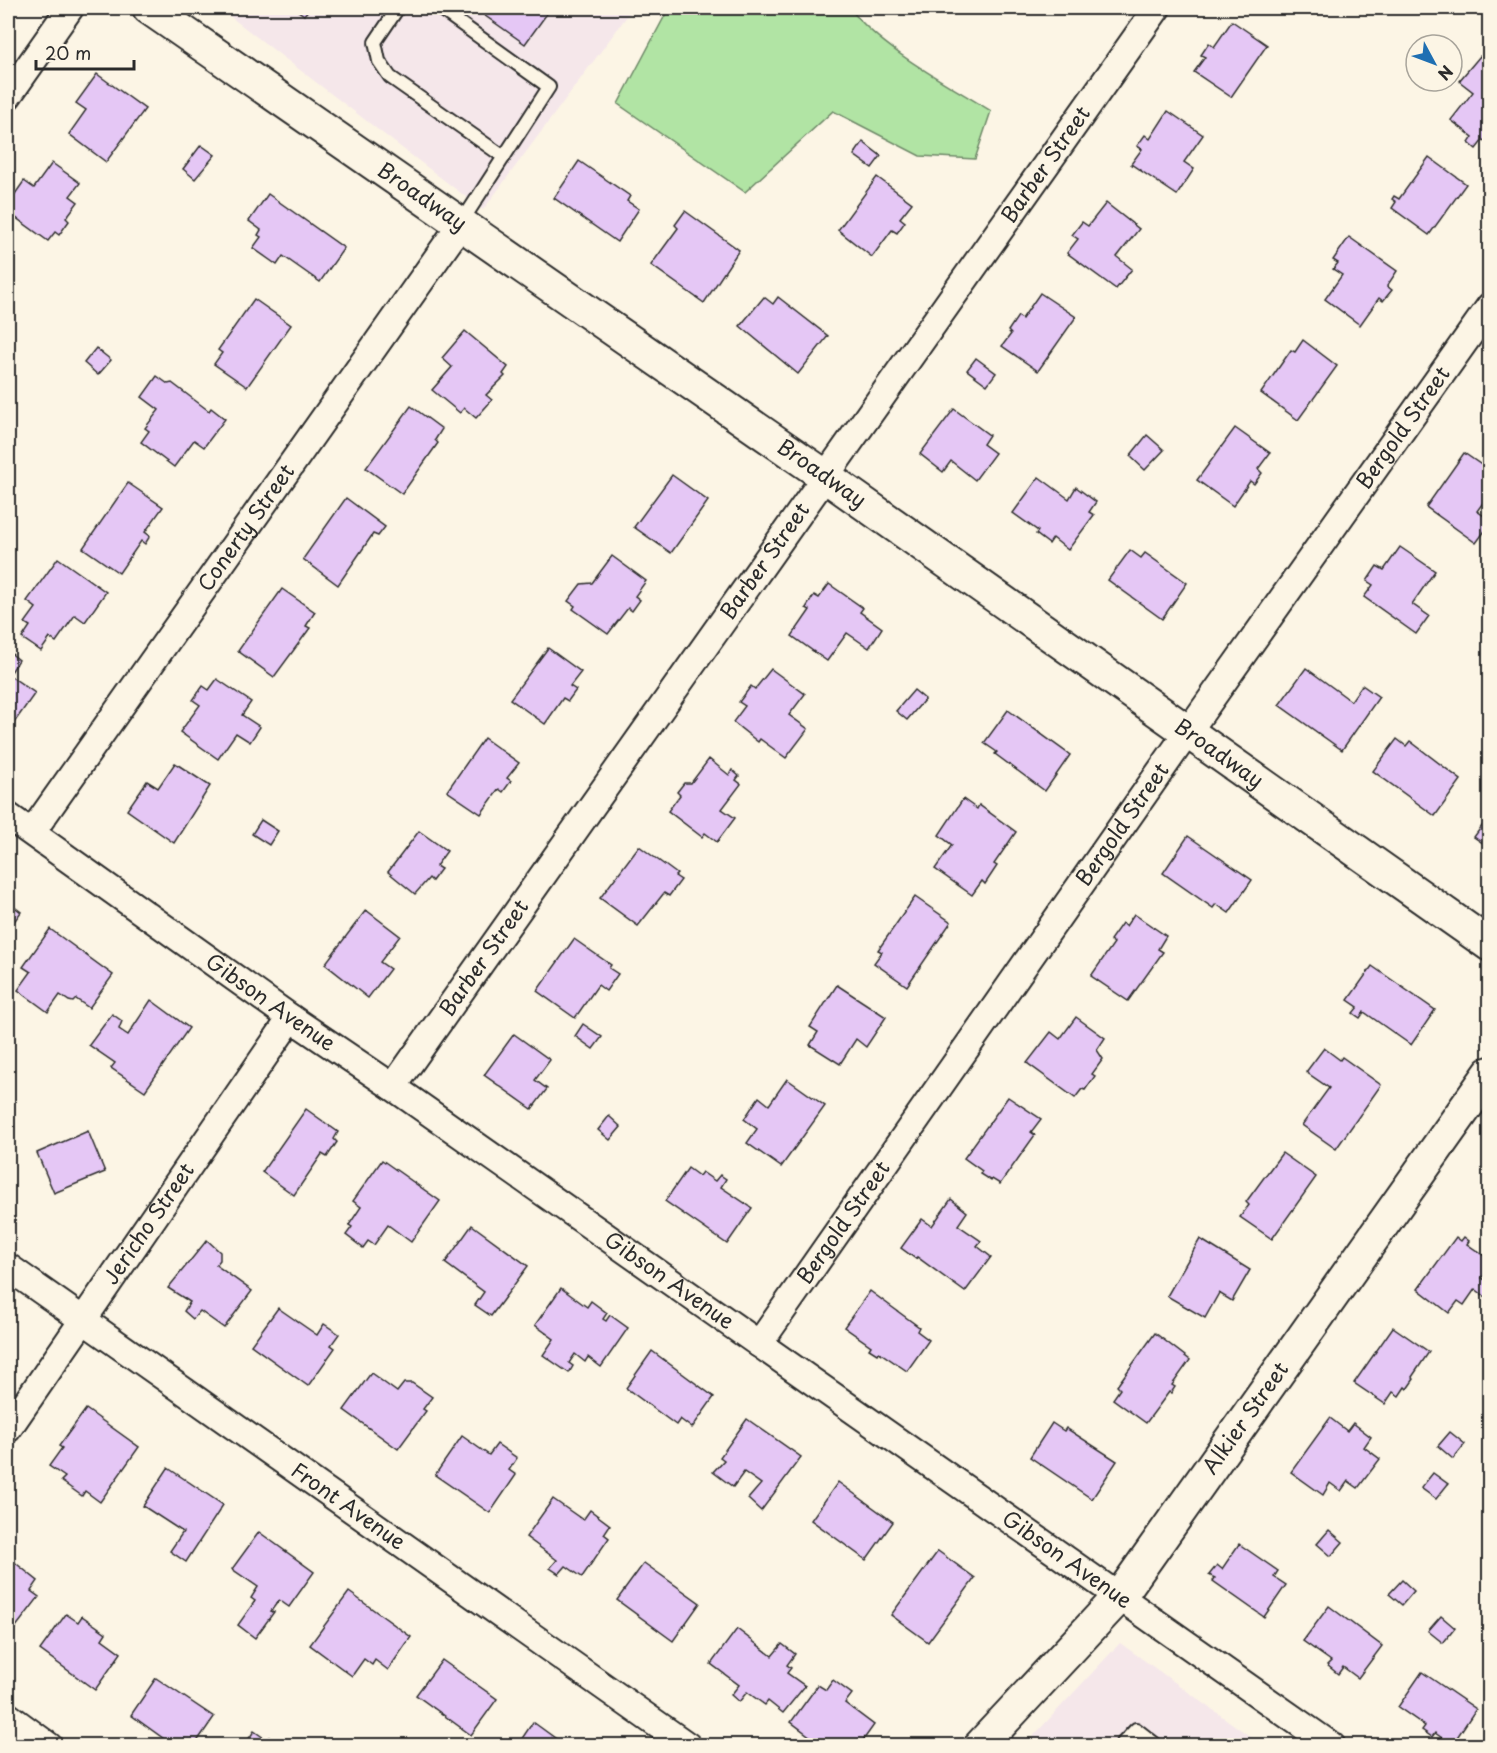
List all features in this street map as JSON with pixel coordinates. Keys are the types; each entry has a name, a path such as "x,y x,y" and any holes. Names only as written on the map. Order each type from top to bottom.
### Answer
{"street":[{"path":"8,96 70,8"},
{"name":"Barber Street","path":"393,1087 1157,8"},
{"name":"Broadway","path":"166,15 1490,945"},
{"name":"Conerty Street","path":"32,832 461,224"},
{"name":"Bergold Street","path":"759,1344 1187,733 1490,306"},
{"name":"Gibson Avenue","path":"8,816 291,1018 393,1087 1332,1746"},
{"name":"Jericho Street","path":"8,1429 291,1018"},
{"name":"Alkier Street","path":"980,1746 1120,1596 1490,1073"},
{"name":"Front Avenue","path":"8,1268 688,1746"},
{"path":"8,1716 49,1746"}],"lane":[{"path":"398,8 375,42 379,61 390,77 504,157"},
{"path":"439,8 549,87 461,224"},
{"path":"1120,1746 1136,1729 1158,1746"}],"shaded area":[{"path":"219,8 633,8 483,210"},
{"path":"1120,1643 1262,1745 1024,1746"}],"green space":[{"path":"669,8 850,8 863,23 896,51 991,111 975,159 920,156 833,111 745,192 618,104"}],"building":[{"path":"294,8 310,8 304,15"},
{"path":"474,8 551,8 525,44"},
{"path":"1232,21 1267,45 1231,97 1194,72 1205,57 1201,55 1209,43 1214,47"},
{"path":"1480,56 1490,65 1490,138 1486,142 1483,140 1476,149 1469,143 1473,137 1451,120 1473,92 1464,85 1464,75"},
{"path":"97,74 145,109 106,162 69,134 86,110 76,103"},
{"path":"1168,111 1203,135 1184,162 1194,169 1177,195 1131,164 1142,149 1137,146 1145,135 1150,139"},
{"path":"863,142 881,156 872,168 854,155"},
{"path":"201,145 215,155 195,179 183,169"},
{"path":"1429,157 1466,184 1429,235 1392,208 1396,202 1392,199 1394,196 1399,199"},
{"path":"579,161 630,196 627,201 639,209 617,242 554,198"},
{"path":"52,163 80,183 70,196 78,202 66,218 69,221 59,235 55,232 48,241 8,212 8,204 24,181 34,188"},
{"path":"877,177 912,203 900,218 905,222 897,233 892,230 872,257 838,230"},
{"path":"268,194 344,248 320,282 283,256 277,265 253,248 261,237 258,235 261,230 249,221"},
{"path":"1106,203 1139,229 1117,257 1132,269 1116,289 1067,253 1078,239 1072,235 1082,222 1088,226"},
{"path":"685,211 739,250 704,303 651,265 678,228 675,225"},
{"path":"1349,237 1397,271 1387,286 1392,290 1383,301 1379,298 1360,325 1325,299 1342,275 1333,269 1338,263 1333,260"},
{"path":"1040,293 1076,317 1038,371 1002,346 1011,334 1008,331 1018,316 1022,319"},
{"path":"764,297 773,304 778,297 828,336 798,374 740,326"},
{"path":"254,299 291,325 247,387 214,364 222,353 218,350"},
{"path":"465,331 508,367 503,374 505,376 486,395 492,400 476,418 464,408 460,413 432,390 452,367 442,358"},
{"path":"1303,340 1337,366 1298,420 1261,393 1291,350 1295,352"},
{"path":"96,348 111,360 98,375 84,363"},
{"path":"976,358 996,373 987,385 967,370"},
{"path":"157,376 168,384 172,383 209,411 211,408 225,419 204,447 194,440 174,467 141,442 149,431 145,428 159,410 142,397"},
{"path":"411,406 442,429 435,440 438,443 402,494 366,468"},
{"path":"954,409 989,435 983,444 995,453 975,480 951,461 943,472 920,454"},
{"path":"1235,428 1270,453 1258,469 1262,473 1254,484 1250,481 1233,506 1197,480"},
{"path":"1147,435 1164,450 1145,470 1130,456"},
{"path":"1464,453 1490,471 1490,493 1477,511 1490,520 1490,524 1476,543 1426,507"},
{"path":"672,475 708,501 671,553 634,527"},
{"path":"1039,477 1069,499 1076,487 1096,502 1089,512 1094,515 1068,550 1053,538 1049,544 1036,534 1038,531 1013,513"},
{"path":"128,483 163,507 145,532 150,536 145,544 141,541 119,573 83,548"},
{"path":"346,498 385,527 378,536 373,534 338,585 303,559"},
{"path":"1400,547 1435,571 1412,604 1429,616 1416,634 1364,597 1373,585 1367,581 1377,566 1384,570"},
{"path":"1130,550 1141,558 1145,553 1187,583 1162,619 1108,580"},
{"path":"612,556 646,581 635,596 640,600 632,611 628,608 608,634 573,609 575,606 568,601 581,584 592,583"},
{"path":"58,558 106,592 85,622 75,615 56,642 50,638 41,651 22,638 30,626 25,623 36,608 27,601"},
{"path":"829,584 863,608 860,612 882,628 869,648 847,633 827,661 792,636 810,610 806,608 814,595 819,598"},
{"path":"282,589 315,612 306,626 310,628 274,677 238,651"},
{"path":"548,648 581,672 570,686 576,690 568,701 563,698 545,724 510,699"},
{"path":"8,651 19,660 9,675 35,693 11,727 8,725"},
{"path":"1306,668 1351,701 1362,685 1379,697 1342,750 1279,705"},
{"path":"771,669 805,694 789,715 808,729 786,758 760,739 758,742 733,722 745,706 739,702 751,686 755,689"},
{"path":"217,679 251,702 242,715 260,727 250,742 236,733 218,759 180,732 200,705 193,700 203,686 209,690"},
{"path":"914,690 925,699 907,720 896,711"},
{"path":"1008,710 1070,755 1045,791 995,754 997,752 984,743"},
{"path":"484,738 519,763 507,778 511,781 503,792 499,789 481,814 447,791"},
{"path":"1397,739 1406,746 1410,741 1461,780 1435,816 1373,771"},
{"path":"709,759 729,775 732,770 739,776 736,780 741,784 722,809 735,818 717,842 705,833 702,837 668,811 680,795 677,792 684,783 691,783"},
{"path":"175,763 210,786 174,843 127,810 147,781 158,788"},
{"path":"963,799 977,809 979,805 1016,832 994,864 997,866 985,884 982,881 972,895 935,869 952,845 939,835"},
{"path":"1490,815 1490,848 1474,837"},
{"path":"261,820 278,831 269,845 252,834"},
{"path":"419,831 447,851 436,866 441,869 432,881 429,878 415,894 388,872"},
{"path":"1188,836 1252,880 1229,913 1216,904 1213,908 1163,873"},
{"path":"639,846 677,874 675,876 681,880 669,896 664,893 638,926 600,898"},
{"path":"915,897 951,922 907,986 874,963 882,952 878,950"},
{"path":"8,902 21,912 8,930"},
{"path":"366,910 400,936 380,962 390,969 368,998 325,964"},
{"path":"1134,914 1166,936 1158,949 1163,952 1128,1001 1091,976 1114,943 1110,940 1122,923 1126,926"},
{"path":"50,929 113,975 89,1008 76,999 73,1002 69,1001 60,995 48,1012 18,990 31,972 23,967"},
{"path":"574,939 611,965 609,968 618,974 606,991 598,985 575,1018 537,991"},
{"path":"1372,966 1435,1010 1411,1045 1364,1012 1360,1018 1353,1013 1358,1007 1348,1000"},
{"path":"837,985 886,1017 866,1047 856,1039 840,1064 810,1045 818,1032 810,1027"},
{"path":"151,1000 189,1028 145,1091 111,1068 115,1063 89,1045 112,1014 122,1021 119,1029 128,1035"},
{"path":"1076,1017 1105,1038 1097,1050 1103,1059 1092,1074 1095,1076 1085,1090 1082,1089 1075,1098 1027,1063 1051,1032 1060,1039"},
{"path":"583,1024 602,1037 593,1049 575,1036"},
{"path":"514,1034 550,1060 535,1080 547,1089 532,1109 484,1075"},
{"path":"1324,1048 1340,1060 1342,1057 1381,1085 1336,1149 1302,1125 1329,1088 1306,1072"},
{"path":"787,1079 825,1106 781,1167 747,1143 757,1129 744,1119 759,1097 769,1105"},
{"path":"1008,1097 1041,1119 1031,1132 1035,1135 1000,1184 980,1174 982,1171 964,1158"},
{"path":"306,1109 338,1132 334,1139 337,1142 327,1157 322,1154 294,1195 262,1172"},
{"path":"609,1116 621,1127 610,1140 598,1130"},
{"path":"88,1131 105,1172 54,1193 37,1153"},
{"path":"1282,1153 1316,1177 1272,1239 1240,1217 1249,1205 1246,1202"},
{"path":"382,1160 440,1201 411,1242 388,1225 374,1245 368,1241 363,1248 346,1235 352,1227 349,1225 361,1207 353,1201"},
{"path":"688,1168 699,1176 702,1172 715,1181 720,1175 726,1179 721,1187 752,1208 727,1244 665,1201"},
{"path":"951,1199 967,1212 958,1225 981,1241 977,1246 991,1257 965,1292 901,1248 922,1219 932,1226"},
{"path":"472,1225 528,1266 491,1316 475,1305 484,1292 445,1263"},
{"path":"1456,1237 1461,1241 1464,1237 1469,1241 1467,1244 1490,1260 1490,1268 1482,1278 1490,1283 1490,1293 1486,1297 1475,1289 1464,1305 1458,1301 1449,1313 1418,1289"},
{"path":"1200,1239 1250,1270 1232,1301 1219,1293 1205,1318 1167,1296"},
{"path":"207,1240 220,1252 220,1260 216,1265 252,1291 224,1328 200,1311 193,1319 184,1311 190,1302 168,1288"},
{"path":"561,1288 587,1307 591,1301 607,1313 603,1319 606,1321 610,1315 628,1328 601,1367 588,1357 585,1362 575,1354 569,1363 573,1366 569,1373 543,1355 554,1339 535,1325"},
{"path":"870,1291 919,1327 917,1331 929,1340 907,1371 879,1352 877,1354 869,1349 871,1346 844,1327"},
{"path":"278,1308 317,1335 324,1324 339,1334 331,1345 335,1348 308,1386 251,1345"},
{"path":"1393,1327 1429,1352 1412,1377 1414,1379 1407,1389 1405,1387 1399,1396 1393,1392 1385,1404 1354,1383"},
{"path":"1155,1333 1190,1360 1172,1385 1175,1387 1171,1393 1169,1392 1146,1423 1113,1399 1120,1389 1117,1386"},
{"path":"652,1351 714,1397 692,1428 680,1419 676,1425 626,1388"},
{"path":"371,1373 397,1392 404,1383 412,1383 432,1397 423,1409 426,1411 398,1449 344,1410"},
{"path":"86,1409 139,1447 100,1502 85,1491 82,1496 61,1481 65,1477 49,1466 62,1448 59,1446"},
{"path":"1330,1418 1347,1431 1353,1423 1371,1437 1364,1447 1380,1459 1358,1488 1348,1481 1341,1491 1330,1483 1323,1495 1291,1472"},
{"path":"747,1419 801,1457 761,1511 748,1499 761,1484 744,1472 733,1487 713,1472 724,1460 720,1457"},
{"path":"1052,1423 1064,1431 1066,1428 1117,1461 1092,1499 1030,1457"},
{"path":"1450,1432 1465,1444 1453,1459 1438,1446"},
{"path":"462,1436 489,1455 497,1444 517,1458 509,1470 516,1475 490,1513 435,1475"},
{"path":"168,1468 223,1505 186,1562 170,1551 183,1532 143,1506"},
{"path":"1433,1473 1448,1484 1436,1499 1421,1488"},
{"path":"838,1482 893,1522 866,1560 811,1520"},
{"path":"553,1499 583,1520 590,1510 610,1525 604,1534 609,1538 582,1577 566,1566 559,1574 550,1568 557,1560 526,1537"},
{"path":"1329,1530 1343,1542 1331,1556 1317,1544"},
{"path":"259,1532 314,1572 289,1607 279,1600 271,1611 274,1612 255,1638 238,1625 255,1601 251,1598 258,1587 232,1569"},
{"path":"1239,1544 1278,1571 1274,1577 1286,1585 1264,1617 1213,1581 1215,1578 1209,1575 1217,1565 1222,1569"},
{"path":"938,1551 975,1578 928,1642 891,1615"},
{"path":"8,1557 38,1581 31,1591 39,1597 12,1632 8,1629"},
{"path":"644,1563 700,1603 673,1641 617,1600"},
{"path":"1402,1580 1414,1591 1402,1605 1389,1594"},
{"path":"349,1592 411,1637 388,1670 375,1660 372,1665 364,1659 352,1676 310,1645"},
{"path":"1329,1606 1382,1646 1358,1678 1343,1667 1338,1674 1327,1665 1331,1661 1303,1641"},
{"path":"66,1614 78,1622 82,1616 106,1633 102,1639 121,1653 95,1690 40,1650"},
{"path":"1441,1616 1455,1628 1443,1643 1428,1631"},
{"path":"737,1629 772,1656 782,1644 795,1654 787,1665 791,1668 787,1673 805,1686 783,1713 768,1701 765,1705 747,1692 739,1702 731,1695 739,1685 711,1664"},
{"path":"442,1660 497,1699 471,1735 416,1695"},
{"path":"1422,1672 1476,1709 1452,1745 1435,1733 1432,1737 1422,1730 1425,1726 1398,1707"},
{"path":"156,1678 214,1717 194,1746 174,1746 131,1715"},
{"path":"833,1680 852,1694 845,1703 874,1725 859,1746 823,1746 791,1722 818,1685 826,1690"},
{"path":"533,1722 566,1746 517,1746"},
{"path":"254,1731 267,1740 269,1737 282,1746 244,1746"}]}
